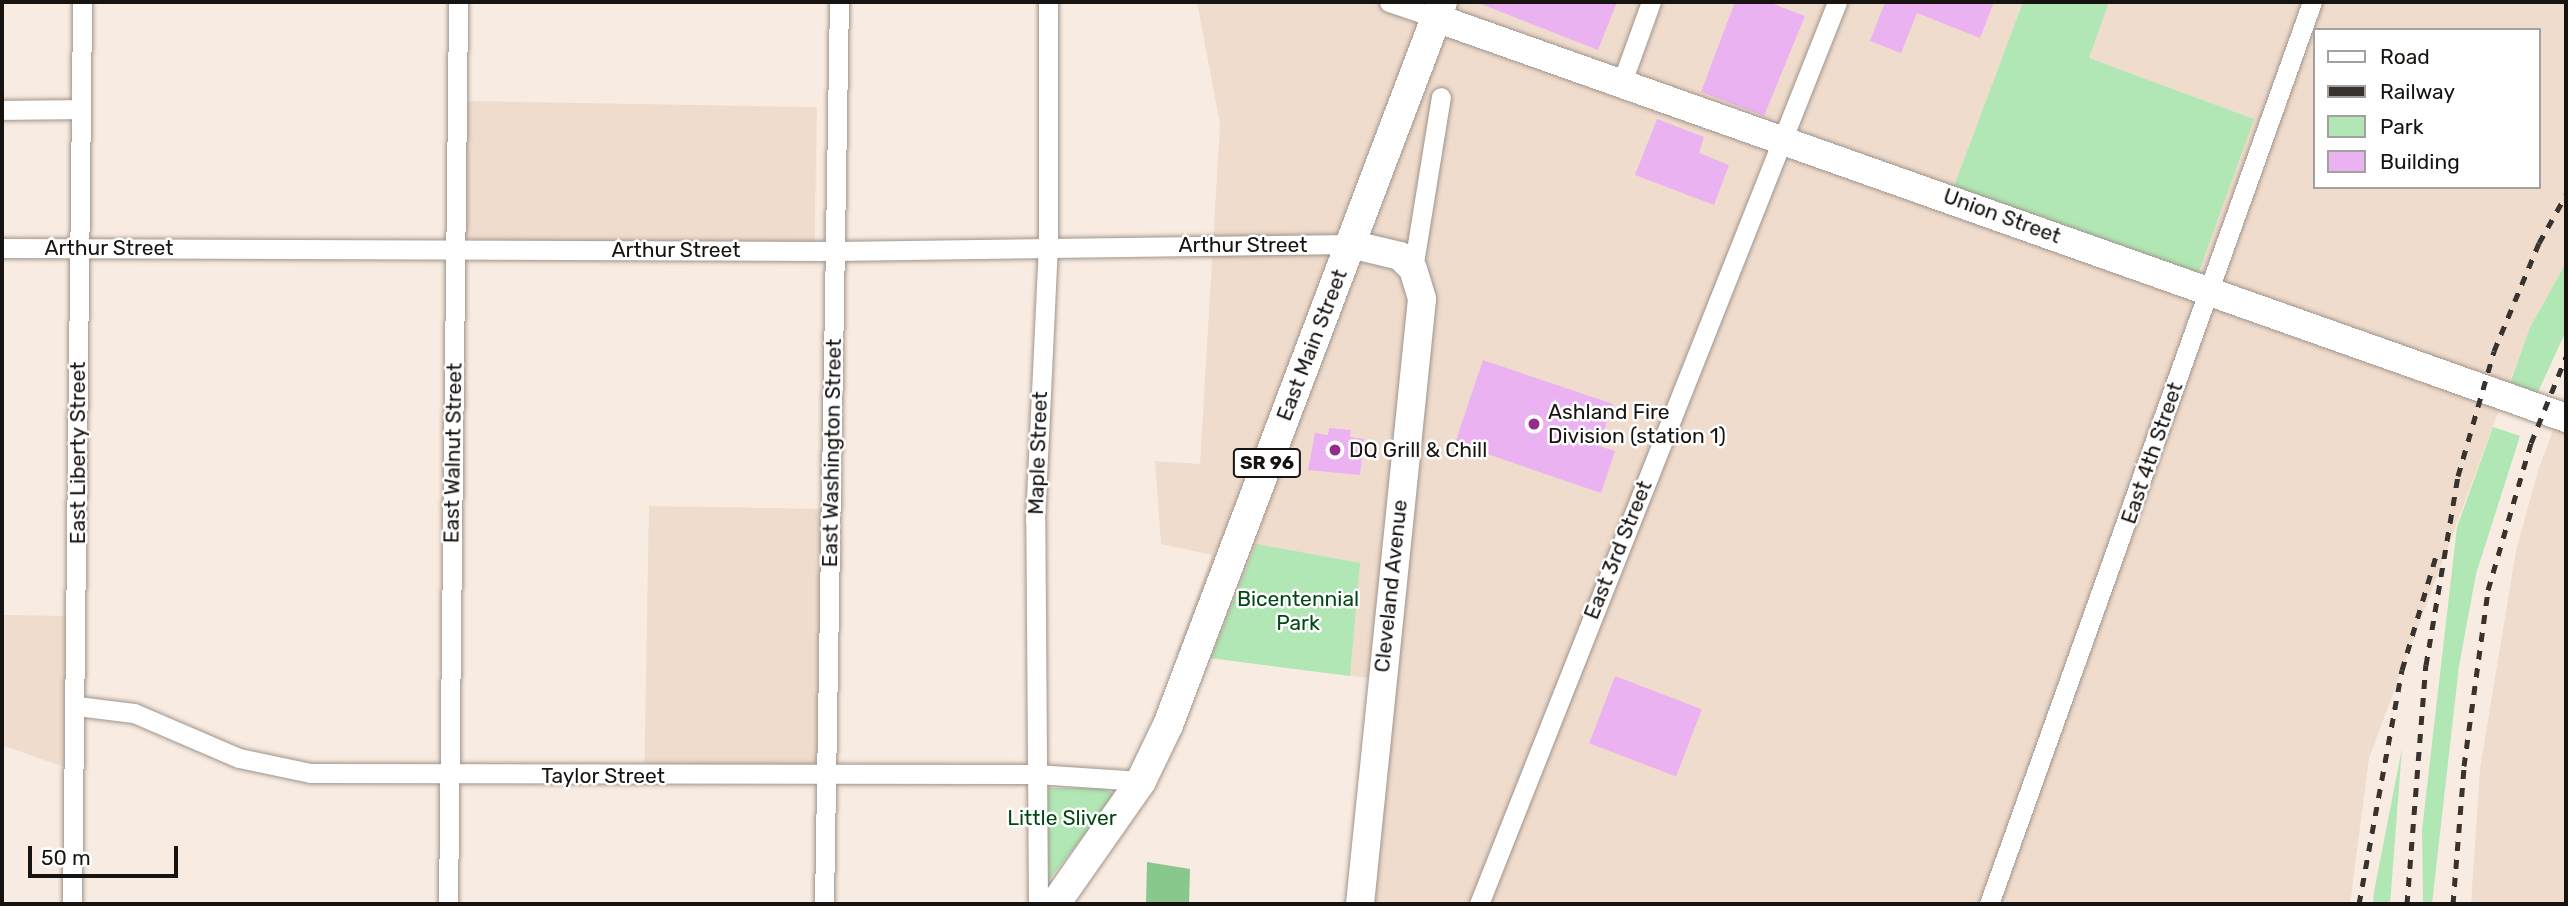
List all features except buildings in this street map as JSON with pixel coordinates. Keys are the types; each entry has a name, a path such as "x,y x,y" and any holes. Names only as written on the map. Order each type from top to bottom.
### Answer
{"main road":[{"name":"Union Street","path":"1439,10 1622,82 2566,418"},
{"name":"East Main Street","path":"1055,904 1141,781 1178,703 1439,10"},
{"path":"1350,244 1400,256 1413,269"},
{"name":"Cleveland Avenue","path":"1360,904 1422,299 1413,269"}],"street":[{"name":"East Liberty Street","path":"72,904 77,706 78,247 82,2"},
{"name":"East Walnut Street","path":"448,904 458,2"},
{"name":"East Washington Street","path":"824,904 839,2"},
{"name":"Maple Street","path":"1038,904 1035,520 1048,245 1048,2"},
{"path":"1389,2 1439,10"},
{"path":"1622,82 1651,2"},
{"name":"East 3rd Street","path":"1479,904 1837,2"},
{"name":"East 4th Street","path":"1989,904 2152,458 2207,289 2312,2"},
{"name":"Cleveland Avenue","path":"1413,269 1432,171 1441,97"},
{"path":"2,110 80,110"},
{"name":"Arthur Street","path":"2,248 835,251 1048,245 1350,244"},
{"name":"Taylor Street","path":"77,706 134,713 218,751 279,769 450,775 1036,774 1141,781"}],"shaded area":[{"path":"1197,2 2023,2 1954,186 2254,119 2089,58 2109,2 2566,2 2566,263 2530,327 2369,758 2350,904 1348,904 1369,678 1176,654 1212,555 1161,544 1155,461 1200,464 1220,124"},
{"path":"463,101 817,107 815,245 461,239"},
{"path":"2566,394 2566,904 2471,904 2480,769 2516,551 2538,471"},
{"path":"649,506 828,509 823,776 644,773"},
{"path":"2,615 70,616 70,769 2,745"}],"green space":[{"path":"2023,2 2109,2 2089,58 2254,119 2197,277 1954,186"},
{"path":"2566,263 2566,331 2538,392 2510,383 2530,327"},
{"path":"2493,427 2520,436 2476,574 2459,666 2432,904 2423,904 2422,830 2457,527"},
{"name":"Bicentennial Park","path":"1256,544 1360,563 1350,676 1211,658"},
{"path":"2402,748 2390,904 2373,904 2374,892"},
{"name":"Little Sliver","path":"1034,788 1106,788 1115,796 1034,899"},
{"path":"1147,862 1190,869 1189,904 1146,904"}],"railway":[{"path":"2407,904 2426,665 2458,476 2494,351 2539,243 2566,195"},
{"path":"2453,904 2464,766 2488,590 2531,443 2566,357"},
{"path":"2359,904 2402,670 2436,556"}],"place":[{"name":"Ashland Fire Division (station 1)","path":"1534,424"},
{"name":"DQ Grill & Chill","path":"1335,450"}]}
